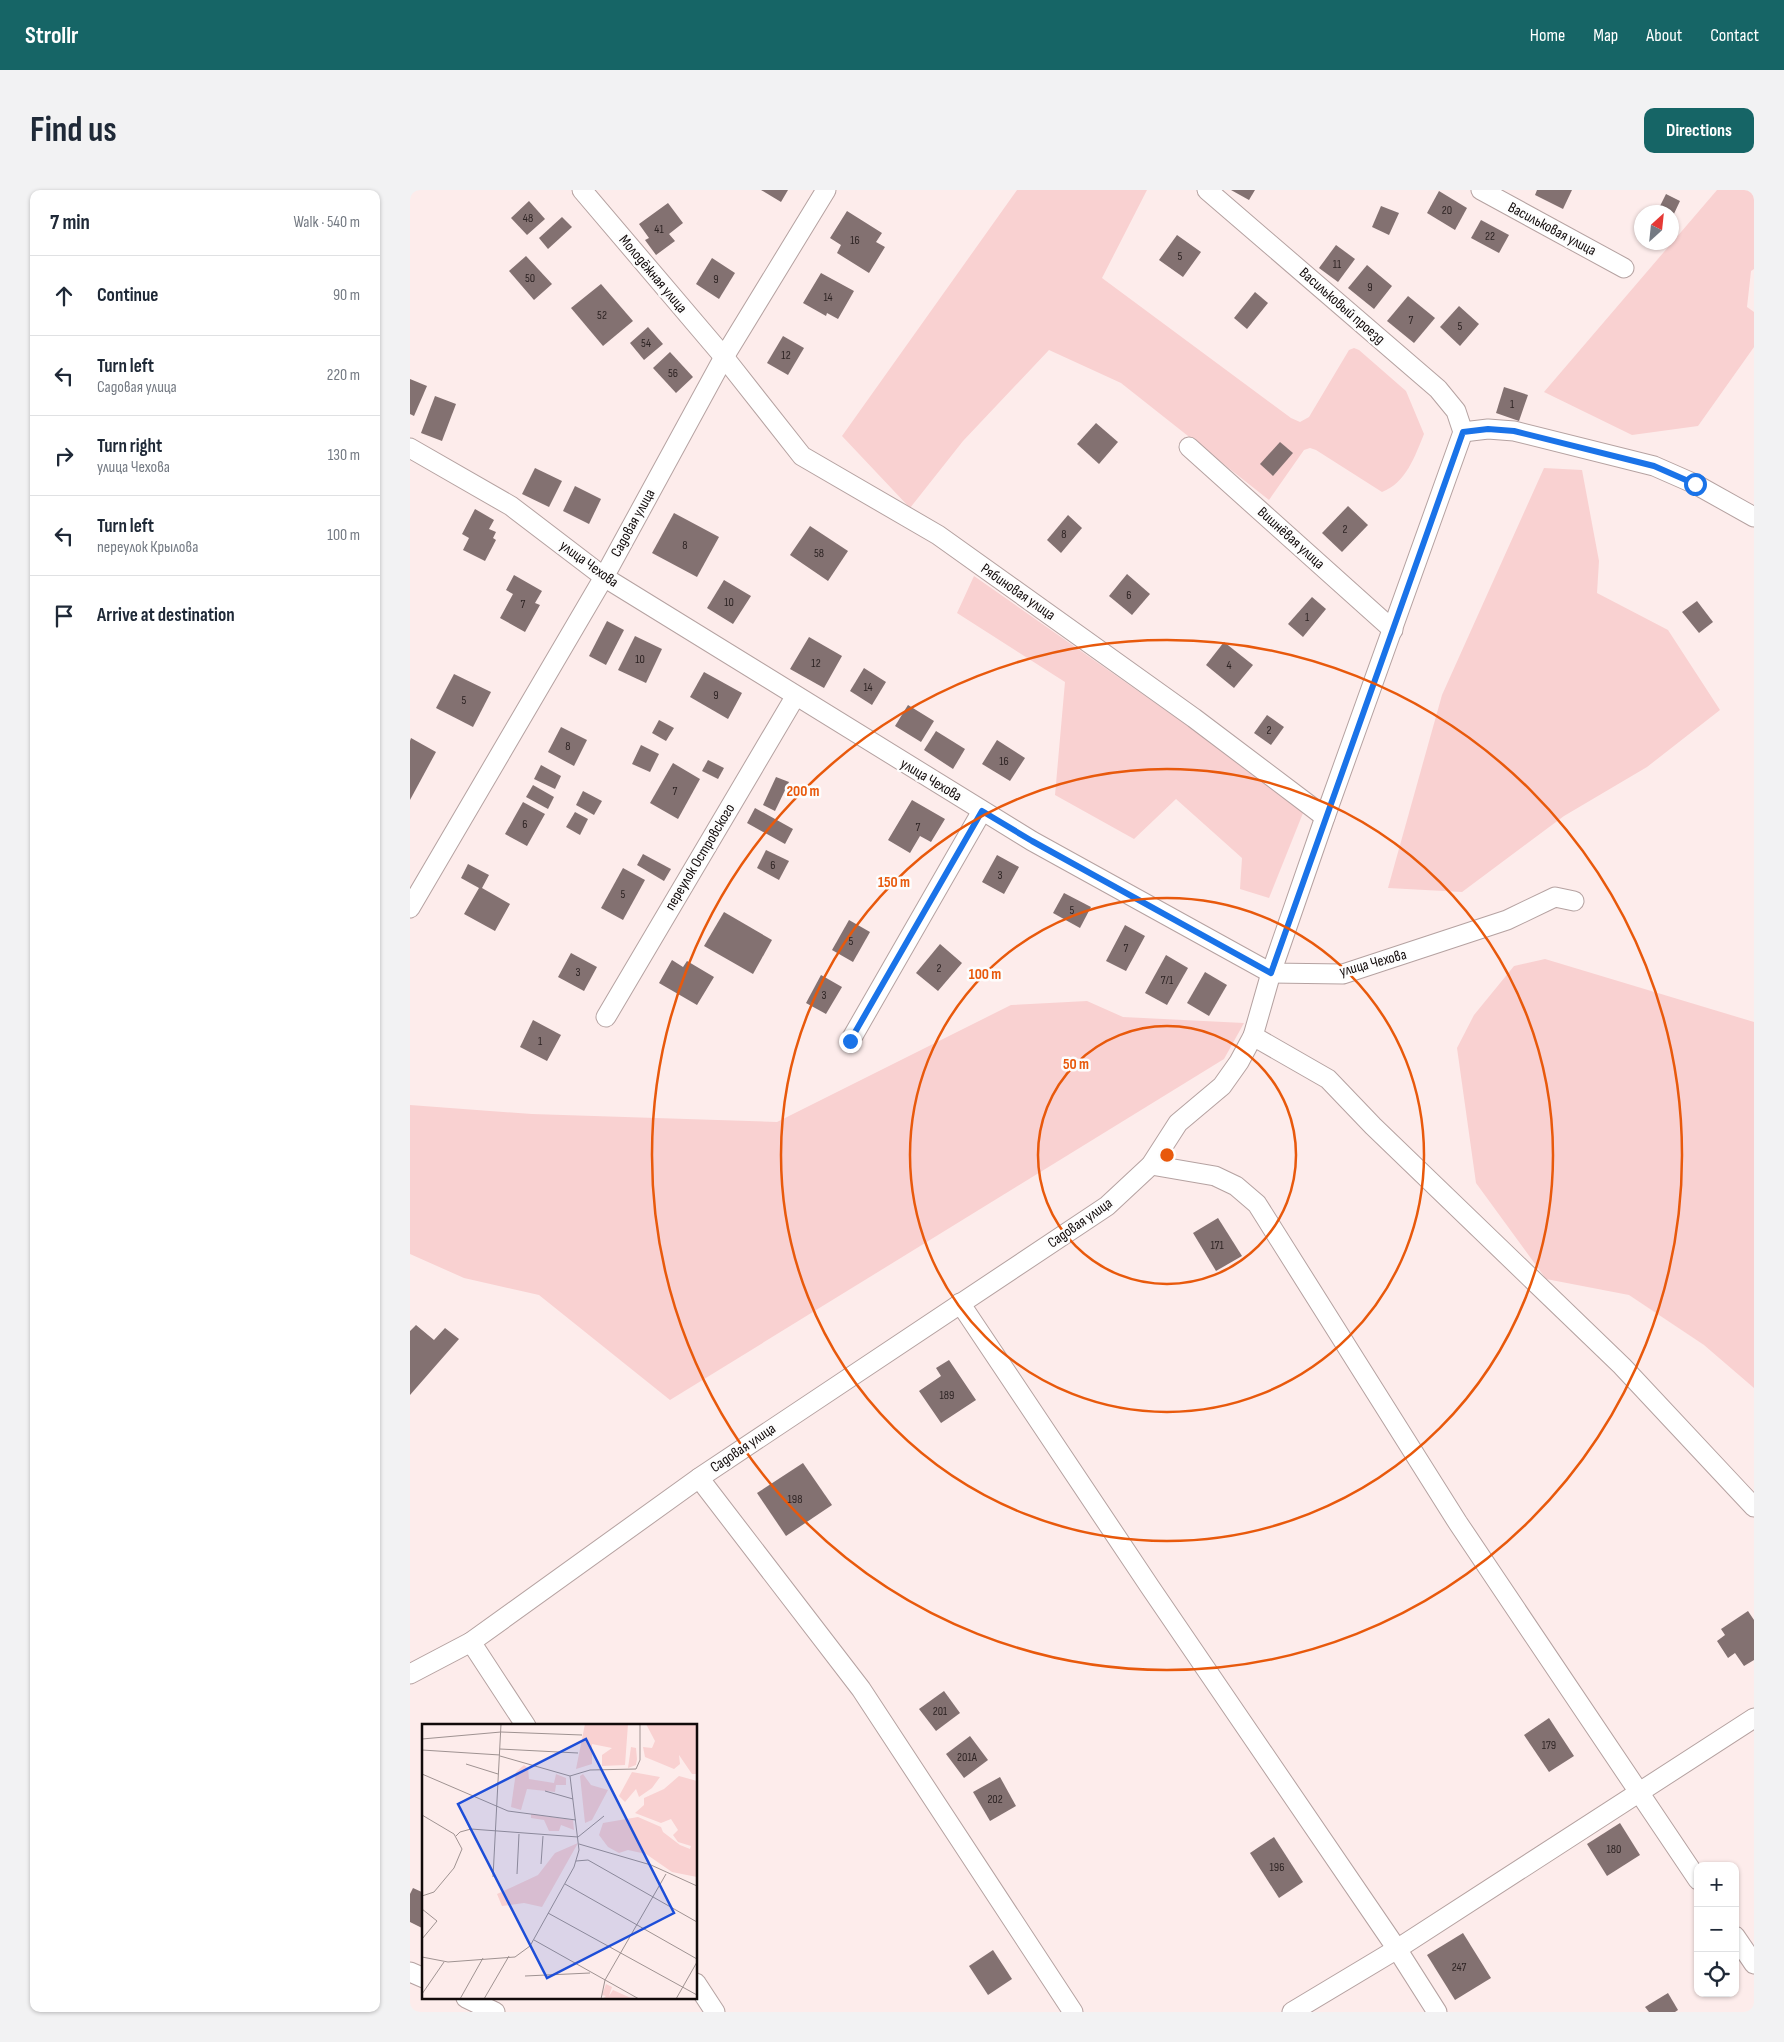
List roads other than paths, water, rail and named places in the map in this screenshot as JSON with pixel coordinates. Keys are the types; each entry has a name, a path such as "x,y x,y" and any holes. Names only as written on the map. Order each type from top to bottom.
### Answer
{"street":[{"name":"Молодёжная улица","path":"582,190 724,357"},
{"name":"Садовая улица","path":"410,908 604,577 724,357 826,190"},
{"name":"Васильковый проезд","path":"1207,190 1438,390 1456,411 1463,432"},
{"name":"Васильковая улица","path":"1481,190 1624,268"},
{"name":"Рябиновая улица","path":"724,357 802,456 938,535 1194,718 1325,818"},
{"path":"1463,432 1488,429 1514,431 1654,466 1695,484 1754,517"},
{"name":"Садовая улица","path":"410,1674 471,1642 699,1478 1107,1206 1151,1165 1178,1123 1222,1086 1239,1062 1253,1036 1271,973 1463,432"},
{"name":"Вишнёвая улица","path":"1189,447 1394,630"},
{"name":"улица Чехова","path":"410,448 511,506 604,577 982,811 1032,841 1271,973 1342,974 1507,920 1554,897 1574,901"},
{"name":"переулок Островского","path":"606,1017 795,696"},
{"path":"850,1041 982,811"},
{"path":"1253,1036 1328,1080 1380,1133 1622,1366 1754,1507"},
{"path":"1151,1165 1215,1176 1236,1186 1257,1204 1458,1523 1694,1874"},
{"path":"960,1303 1150,1587 1397,1948 1437,2012"},
{"path":"699,1478 861,1688 1073,2012"},
{"path":"471,1642 525,1724"},
{"path":"1292,2012 1397,1948 1754,1718"},
{"path":"1739,1942 1754,1964"},
{"path":"410,1972 422,1977"},
{"path":"698,1986 715,2012"},
{"path":"470,2000 495,2012"}]}
